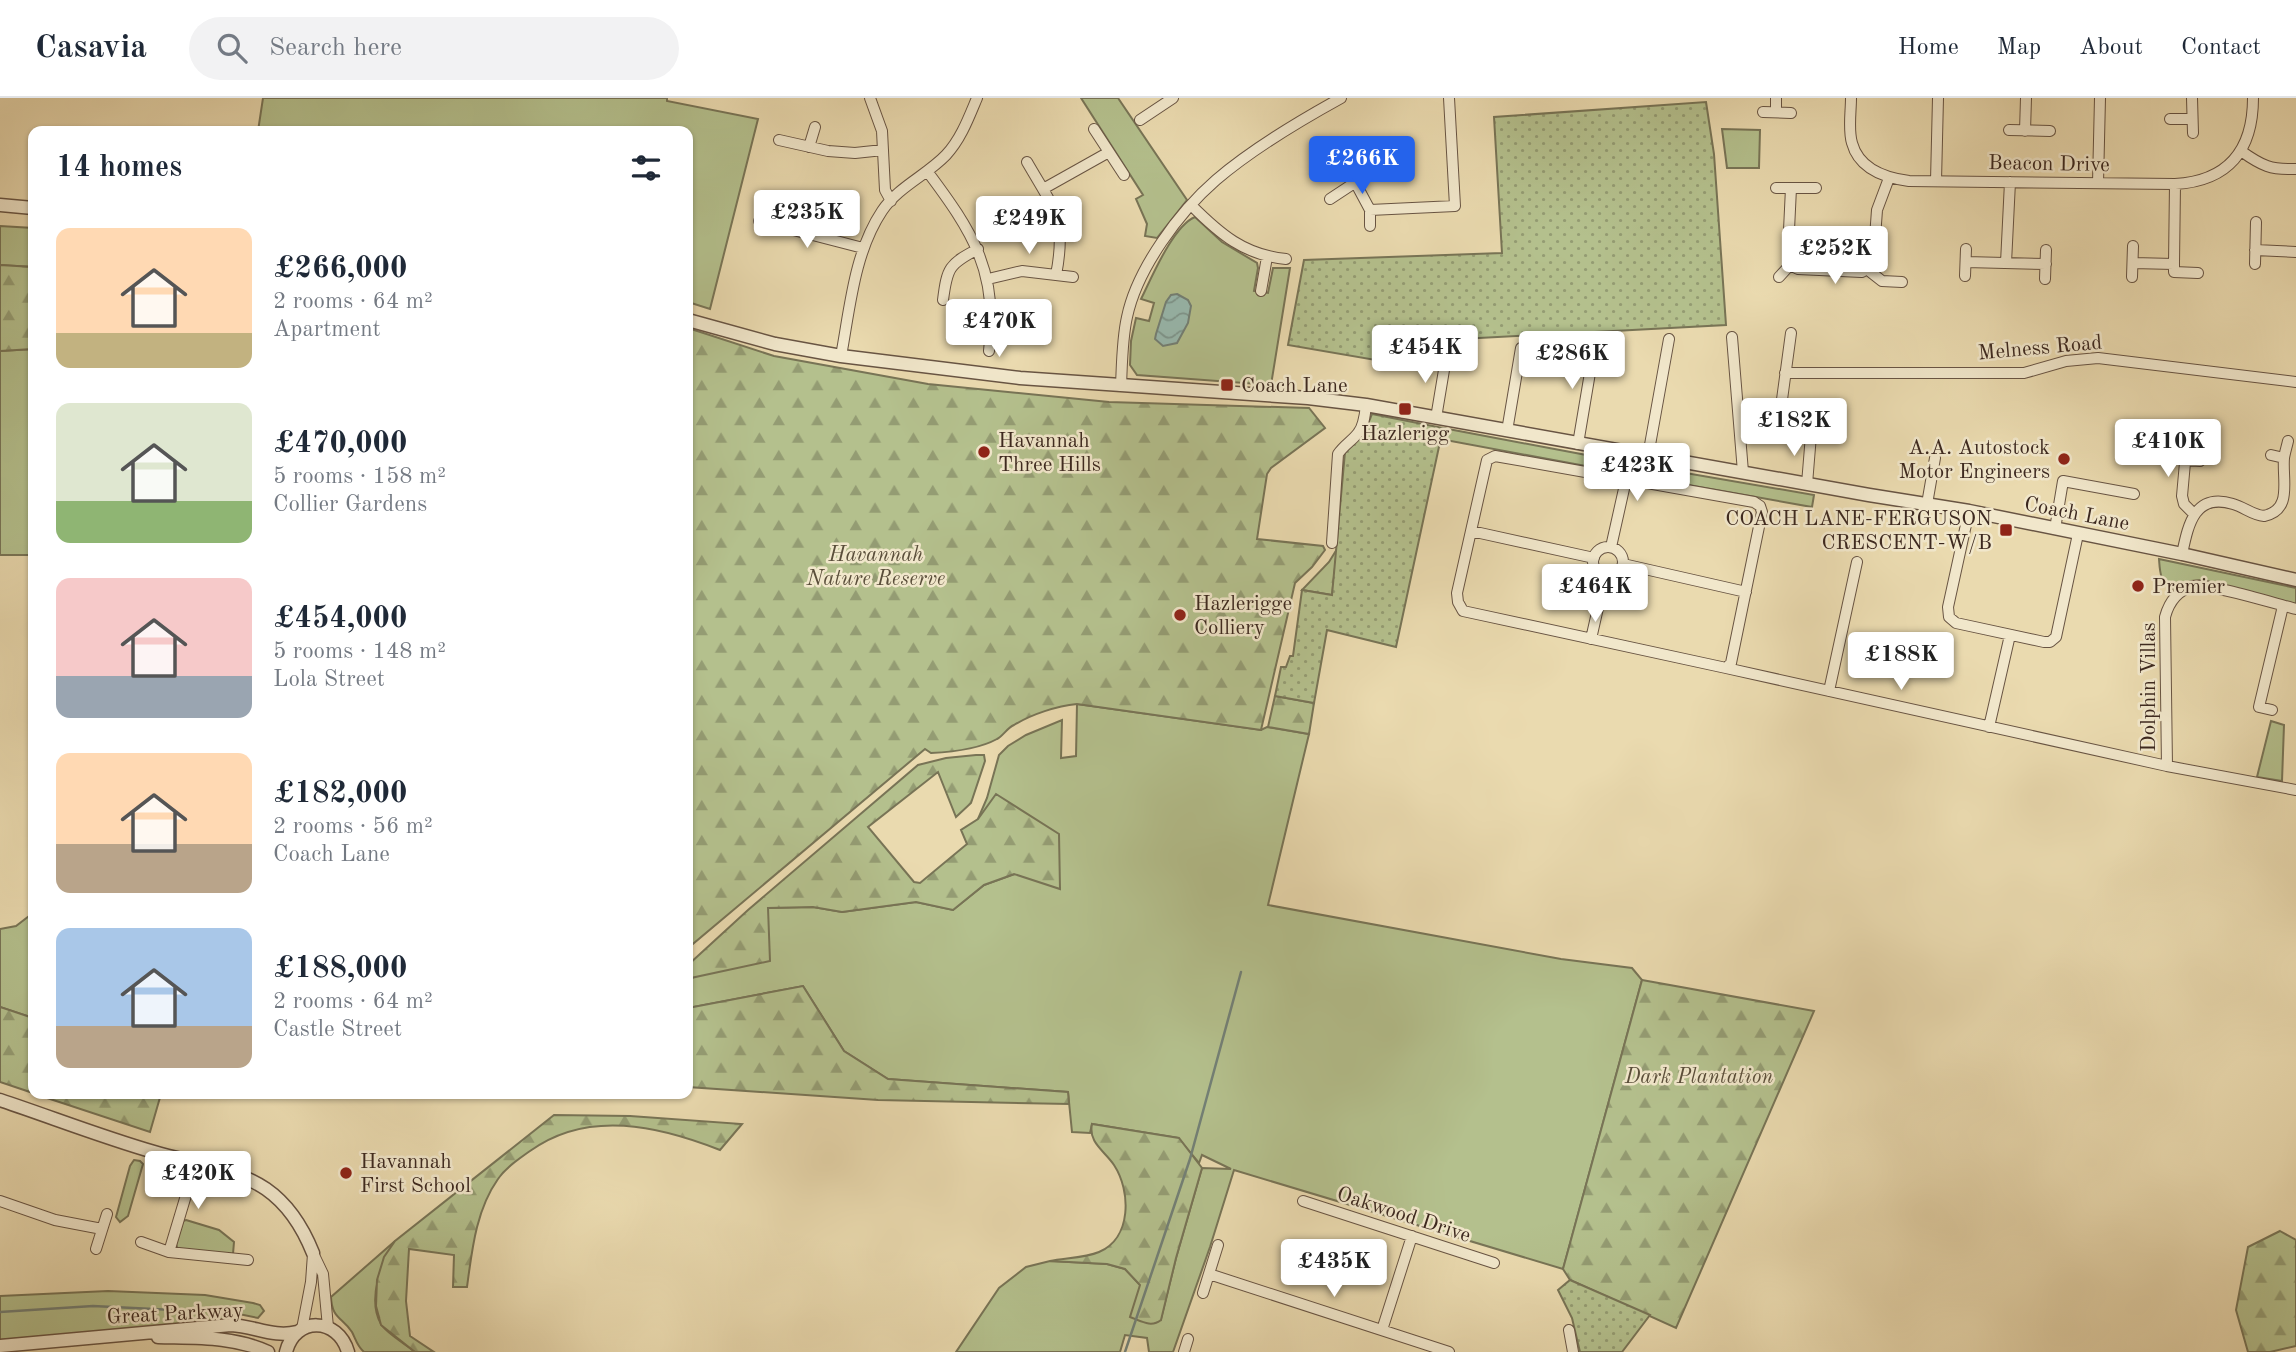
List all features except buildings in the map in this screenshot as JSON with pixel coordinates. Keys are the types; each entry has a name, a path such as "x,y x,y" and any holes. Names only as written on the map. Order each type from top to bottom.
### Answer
{"street":[{"path":"870,98 882,131 885,190 891,201"},
{"path":"841,356 863,248 882,211 946,156 955,144 977,98"},
{"path":"1140,120 1173,98"},
{"path":"1121,386 1127,317 1137,287 1151,259 1191,205 1218,179 1297,124 1341,98"},
{"path":"1370,210 1455,206 1449,98"},
{"path":"1776,98 1776,112"},
{"path":"1790,265 1798,269 1863,272 1873,265 1877,210 1889,178 1870,168 1859,157 1852,142 1851,98"},
{"path":"1936,181 1938,98"},
{"path":"2025,131 2026,98"},
{"path":"2098,183 2100,98"},
{"path":"2192,98 2193,133"},
{"name":"Beacon Drive","path":"1889,178 1936,181 2193,183 2226,168 2244,148 2253,118 2253,98"},
{"path":"1763,112 1791,113"},
{"path":"2170,119 2193,119"},
{"path":"810,147 815,127"},
{"path":"1094,129 1124,175"},
{"path":"2009,130 2050,131"},
{"path":"779,140 828,152 883,150"},
{"path":"2241,151 2271,168 2296,169"},
{"path":"1042,189 1109,152"},
{"path":"1027,162 1055,210 1061,228 1061,248 1056,275"},
{"path":"1330,199 1377,167"},
{"path":"927,171 969,231 978,249 988,279 992,311 989,351"},
{"path":"1355,182 1370,210 1370,226"},
{"path":"2006,263 2010,182"},
{"path":"2175,184 2174,272 2198,273"},
{"path":"1776,188 1815,188"},
{"path":"1780,277 1790,265 1788,251 1791,188"},
{"path":"0,205 28,208"},
{"path":"1191,205 1239,246 1267,257 1286,259"},
{"path":"759,221 863,248"},
{"path":"2255,264 2256,222"},
{"path":"2132,277 2133,246"},
{"path":"943,300 946,275 956,263 978,249"},
{"path":"1965,276 1966,249"},
{"path":"2045,279 2046,250"},
{"path":"2255,250 2296,252"},
{"path":"1261,291 1267,257"},
{"path":"1966,262 2046,264"},
{"path":"2133,263 2174,264"},
{"path":"1868,270 1882,281 1902,282"},
{"path":"988,279 1022,271 1073,277"},
{"name":"Coach Lane","path":"693,321 775,344 841,356 1020,379 1298,397 1366,405 1969,511 2296,579"},
{"path":"1778,429 1791,333"},
{"path":"1732,337 1743,472"},
{"path":"1648,456 1669,339"},
{"path":"1578,444 1595,342"},
{"path":"1507,431 1521,348"},
{"path":"1436,418 1446,358"},
{"name":"Melness Road","path":"1785,373 2024,373 2066,361 2098,358 2296,382"},
{"path":"1332,543 1338,454 1344,445 1359,433 1366,405"},
{"path":"2188,429 2183,500 2194,514"},
{"path":"1807,484 1811,435"},
{"path":"2182,554 2188,524 2194,514 2209,504 2226,502 2258,516 2275,513 2284,500 2284,457 2288,441"},
{"path":"1611,547 1632,453"},
{"path":"2271,455 2284,457"},
{"path":"1594,558 1471,531 1487,460 1495,456 1754,502 1760,506 1762,512 1728,666"},
{"path":"1927,504 1935,458"},
{"path":"2184,460 2200,461"},
{"path":"2055,529 2063,481 2134,494"},
{"path":"1969,511 1948,607 1949,617 1956,623 2010,635 2044,642 2050,642 2056,637 2078,534"},
{"name":"Dolphin Villas","path":"1471,531 1457,593 1463,611 1728,666 2167,766 2165,617 2168,605 2185,589 2202,586 2296,610"},
{"path":"1611,547 1622,556 1623,564 1613,576 1605,577 1597,571 1594,558 1603,548 1611,547"},
{"path":"1829,691 1857,562"},
{"path":"1623,564 1746,592"},
{"path":"1591,639 1605,577"},
{"path":"2272,710 2259,707 2283,606"},
{"path":"1989,727 2010,635"},
{"path":"2167,766 2296,790"},
{"path":"0,1100 154,1152 242,1177 268,1191 283,1203 306,1236 323,1274 328,1327 343,1339 348,1352"},
{"path":"169,1252 196,1162"},
{"path":"0,1201 55,1220 102,1229"},
{"name":"Oakwood Drive","path":"1303,1201 1494,1263"},
{"path":"96,1249 107,1214"},
{"path":"1382,1330 1412,1236"},
{"path":"141,1242 169,1252 222,1263 248,1261"},
{"path":"1203,1293 1219,1244"},
{"path":"286,1352 289,1342 300,1331 311,1282 313,1254"},
{"path":"1209,1274 1449,1352"},
{"name":"Great Parkway","path":"0,1346 231,1325 251,1327 277,1335 315,1325 328,1327"},
{"path":"1569,1330 1573,1352"},
{"name":"Great Parkway","path":"96,1336 224,1339 268,1352"},
{"path":"1184,1352 1188,1339"}],"green space":[{"path":"263,98 667,98 667,101 758,119 710,309 693,304 693,126 259,126"},
{"path":"1081,98 1118,98 1187,200 1157,238 1145,236 1147,224 1136,199 1143,195"},
{"path":"1706,102 1714,154 1726,325 1422,341 1393,363 1288,345 1304,260 1502,253 1494,117"},
{"path":"1722,129 1760,130 1759,168 1727,168"},
{"path":"1195,217 1222,242 1257,263 1254,291 1268,293 1273,268 1290,268 1271,385 1137,375 1130,365 1136,318 1149,321 1154,303 1141,299 1171,241 1187,222"},
{"path":"0,226 28,228 28,267 0,265"},
{"path":"0,265 28,267 28,349 0,351"},
{"name":"Havannah Nature Reserve","path":"693,330 774,356 928,384 1109,402 1309,408 1325,428 1271,468 1267,474 1257,539 1323,546 1325,550 1295,583 1261,730 1077,704 1029,717 1012,726 997,739 982,745 939,753 931,753 925,749 693,944"},
{"path":"28,349 28,555 0,555 0,351"},
{"path":"1372,414 1443,428 1396,647 1327,630 1314,703 1275,696 1281,667 1286,667 1290,656 1293,656 1302,590 1332,595 1345,452 1361,435"},
{"path":"1443,428 1618,461 1622,467 1618,472 1440,439"},
{"path":"1639,465 1814,495 1812,507 1638,476 1634,469"},
{"path":"1337,549 1332,595 1302,590 1329,562"},
{"path":"2159,559 2296,588 2296,604 2202,580 2191,581 2173,589 2163,580"},
{"path":"1275,696 1314,703 1309,734 1268,727"},
{"path":"1077,704 1261,730 1267,727 1309,734 1268,905 1561,959 1632,968 1642,980 1563,1269 1234,1170 1173,1352 1149,1352 1147,1338 1125,1335 1120,1352 956,1352 999,1288 1026,1267 1050,1261 1107,1264 1125,1269 1140,1285 1161,1319 1202,1168 1231,1169 1202,1155 1199,1163 1178,1138 1092,1124 1090,1133 1072,1132 1068,1092 888,1079 844,1051 803,986 693,1007 693,977 768,908 813,907 842,912 916,902 953,910 984,885 1015,874 978,819 999,755 1026,735 1062,720 1061,758 1076,756"},
{"path":"2271,721 2284,725 2282,781 2257,777"},
{"path":"984,755 985,761 971,803 956,817 938,772 868,827 914,882 920,883 967,844 961,830 978,819 996,794 1059,834 1060,889 1014,874 984,885 953,910 916,902 842,912 813,907 768,908 770,961 693,978 693,960 748,910 918,765 946,758"},
{"path":"28,917 28,1016 0,1007 0,929 16,926"},
{"name":"Dark Plantation","path":"1642,980 1814,1011 1676,1328 1570,1280 1563,1269"},
{"path":"803,986 844,1051 888,1079 1068,1092 1069,1104 878,1100 693,1087 693,1007"},
{"path":"0,1007 28,1016 28,1091 0,1082"},
{"path":"50,1099 160,1099 150,1132"},
{"path":"554,1115 630,1116 742,1124 720,1150 673,1134 648,1129 600,1126 552,1138 530,1151 501,1175 491,1191 476,1231 467,1287 453,1287 454,1255 409,1249 406,1301 410,1336 434,1352 415,1352 381,1325 376,1306 377,1280 384,1257 395,1241"},
{"path":"1092,1124 1179,1138 1202,1168 1161,1320 1157,1322 1146,1323 1130,1317 1140,1285 1125,1269 1107,1264 1050,1261 1099,1252 1118,1236 1123,1225 1125,1200 1120,1176 1095,1142 1091,1131"},
{"path":"134,1160 143,1164 128,1216 120,1222 116,1217"},
{"path":"183,1221 219,1230 234,1242 233,1254 178,1250 176,1244"},
{"path":"2280,1231 2296,1240 2296,1346 2270,1352 2248,1352 2236,1310 2248,1247"},
{"path":"395,1241 381,1270 375,1304 384,1328 415,1352 364,1352 352,1332 335,1314 331,1297"},
{"path":"1570,1280 1650,1315 1622,1352 1580,1352 1572,1318 1558,1290"},
{"path":"108,1291 205,1295 253,1303 260,1305 264,1311 258,1318 234,1313 224,1314 224,1321 0,1340 0,1296"}],"water":[{"path":"1177,294 1188,300 1191,306 1188,323 1177,343 1163,346 1155,339 1156,334 1166,302 1171,295"}],"waterway":[{"path":"1125,1352 1190,1159 1241,972"},
{"path":"0,1312 93,1306 174,1310"}],"place":[{"name":"Coach Lane","path":"1227,385"},
{"name":"Hazlerigg","path":"1405,409"},
{"name":"Havannah Three Hills","path":"984,452"},
{"name":"A.A. Autostock Motor Engineers","path":"2064,459"},
{"name":"COACH LANE-FERGUSON CRESCENT-W/B","path":"2006,530"},
{"name":"Premier","path":"2138,586"},
{"name":"Hazlerigge Colliery","path":"1180,615"},
{"name":"Havannah First School","path":"346,1173"}]}
